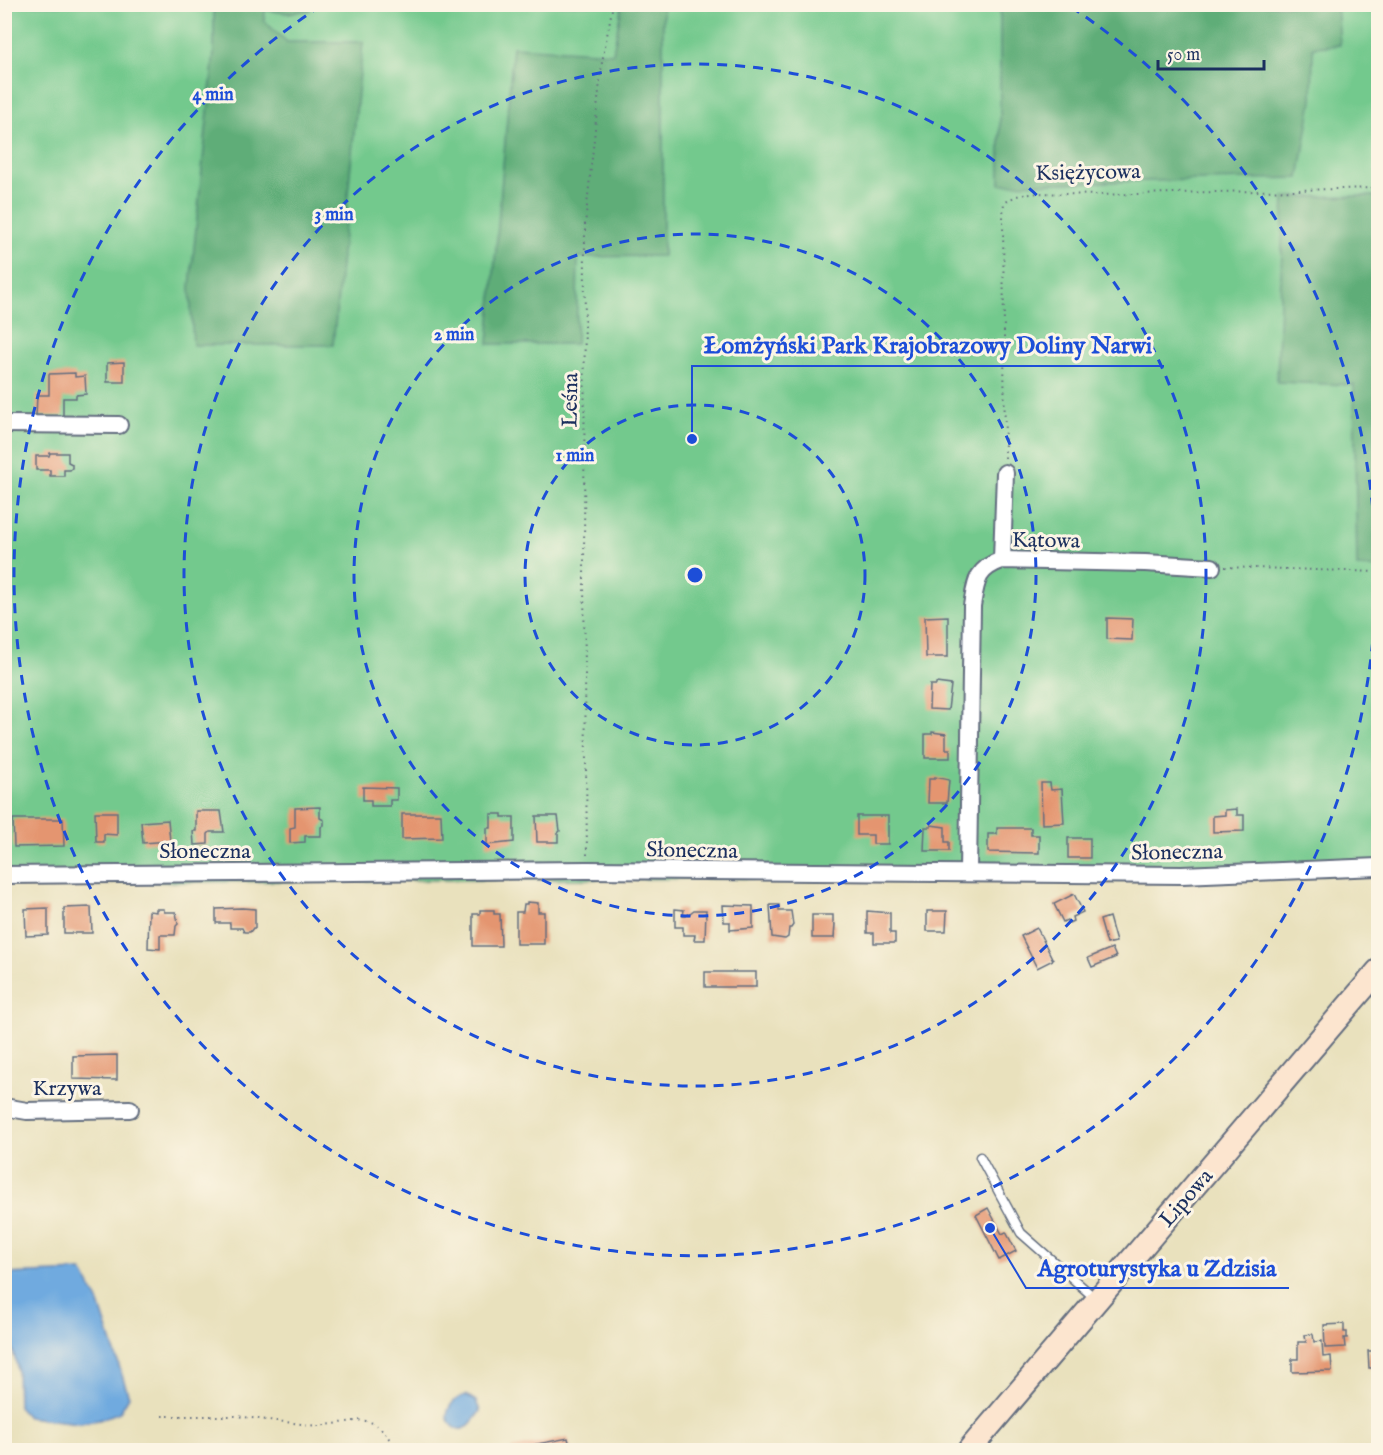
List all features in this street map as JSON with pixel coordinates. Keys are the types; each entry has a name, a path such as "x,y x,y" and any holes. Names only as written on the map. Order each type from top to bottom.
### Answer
{"main road":[{"name":"Lipowa","path":"969,1450 1378,971"}],"street":[{"path":"4,424 119,425"},
{"path":"1002,560 1005,473"},
{"name":"Kątowa","path":"968,872 972,606 975,583 981,572 990,564 1002,560 1212,567"},
{"name":"Słoneczna","path":"4,875 587,870 1182,875 1378,867"},
{"name":"Krzywa","path":"4,1107 27,1111 130,1109"}],"lane":[{"path":"980,1156 1021,1233 1097,1300"}],"path":[{"name":"Leśna","path":"587,870 584,582 585,225 602,62 613,4"},
{"name":"Księżycowa","path":"1005,473 1004,203 1016,196 1038,193 1094,195 1378,188"},
{"path":"1212,567 1378,572"},
{"path":"162,1416 235,1416 318,1426 362,1420 373,1423 383,1430 397,1450"}],"green space":[{"path":"4,5 1378,5 1378,874 5,883"},
{"path":"214,5 310,5 310,10 287,13 265,10 264,21 287,42 363,42 333,345 193,345 190,287 214,53"},
{"path":"622,5 663,5 663,256 578,257 576,344 488,344 513,47 613,53"},
{"path":"1000,5 1337,5 1340,45 1313,47 1312,100 1299,178 1000,184"},
{"path":"1378,196 1378,568 1357,567 1354,385 1277,382 1284,197"}],"water":[{"path":"82,1271 99,1303 129,1397 120,1412 99,1420 79,1423 27,1417 18,1407 17,1366 10,1340 5,1331 5,1274"},
{"path":"466,1395 476,1401 480,1411 469,1425 460,1429 451,1425 447,1418 448,1410 455,1400"}],"building":[{"path":"124,362 124,382 107,382 107,363"},
{"path":"75,373 75,377 85,376 86,394 76,395 76,398 63,398 63,416 36,416 37,395 49,395 49,374"},
{"path":"50,453 68,453 68,462 72,464 72,468 64,470 64,476 50,476 50,470 36,470 36,456 49,456"},
{"path":"948,616 948,657 926,657 925,617"},
{"path":"1107,618 1133,619 1132,640 1107,639"},
{"path":"936,683 951,685 948,710 929,709 930,685 936,685"},
{"path":"932,732 946,734 946,749 950,749 950,758 925,758 925,734 932,734"},
{"path":"935,777 949,780 947,803 928,803 929,779 935,779"},
{"path":"1041,783 1050,783 1051,790 1062,789 1064,823 1042,824"},
{"path":"363,787 397,788 397,800 390,800 390,806 371,806 371,800 363,800"},
{"path":"320,807 320,818 324,820 321,836 305,836 305,842 290,843 290,828 295,827 295,808"},
{"path":"1237,809 1237,815 1244,815 1244,831 1213,832 1213,816 1225,815 1225,810"},
{"path":"196,811 221,811 224,832 210,832 208,844 194,845 193,831 196,831"},
{"path":"95,812 117,812 117,835 104,834 104,842 96,842"},
{"path":"402,814 441,814 442,838 402,839"},
{"path":"491,814 514,817 514,842 487,845 487,828 491,828"},
{"path":"536,816 558,816 560,831 558,842 537,842"},
{"path":"857,816 888,816 888,844 873,844 873,835 857,835"},
{"path":"13,819 63,819 64,846 14,847"},
{"path":"168,820 170,841 143,843 141,822"},
{"path":"931,825 945,827 945,842 949,842 949,851 924,851 925,827 931,827"},
{"path":"997,828 1031,828 1031,835 1039,835 1039,853 988,852 988,834 997,834"},
{"path":"1068,838 1090,838 1090,858 1068,858"},
{"path":"1074,894 1083,912 1072,917 1073,921 1069,923 1067,920 1063,922 1054,904"},
{"path":"538,903 538,912 544,912 544,944 516,944 516,912 523,912 524,904"},
{"path":"723,905 753,906 753,928 730,930 730,922 724,922"},
{"path":"770,905 779,905 779,911 791,911 793,925 789,928 788,937 785,939 772,937"},
{"path":"91,907 92,933 64,933 64,908"},
{"path":"48,908 48,935 26,936 25,909"},
{"path":"156,909 176,912 178,924 175,935 160,935 160,949 148,948 149,911 156,912"},
{"path":"216,909 255,909 255,928 250,932 244,932 242,928 230,928 230,923 216,923"},
{"path":"675,909 684,910 683,916 694,910 706,910 705,940 694,940 695,935 683,935 683,927 675,927"},
{"path":"480,910 494,910 494,914 500,914 501,946 473,946 473,914 480,914"},
{"path":"867,911 890,913 890,933 895,933 895,943 874,943 874,933 867,933"},
{"path":"927,911 947,911 946,931 927,931"},
{"path":"812,915 833,915 834,938 812,938"},
{"path":"1109,917 1116,942 1107,944 1100,920"},
{"path":"1037,928 1053,960 1037,968 1021,936"},
{"path":"1112,948 1116,957 1092,967 1088,958"},
{"path":"705,972 756,972 756,987 705,987"},
{"path":"117,1055 117,1080 73,1079 73,1056"},
{"path":"988,1208 1002,1234 1006,1232 1016,1251 999,1260 976,1215"},
{"path":"1344,1324 1344,1332 1347,1332 1347,1338 1344,1338 1345,1347 1325,1348 1324,1325"},
{"path":"1313,1334 1314,1342 1322,1341 1323,1357 1331,1356 1332,1371 1292,1372 1292,1359 1298,1359 1298,1342 1306,1342 1305,1335"},
{"path":"1368,1351 1378,1351 1378,1368 1369,1368"},
{"path":"568,1438 571,1450 511,1450 511,1449"}],"place":[{"name":"Łomżyński Park Krajobrazowy Doliny Narwi","path":"692,439"},
{"name":"Agroturystyka u Zdzisia","path":"990,1228"}]}
